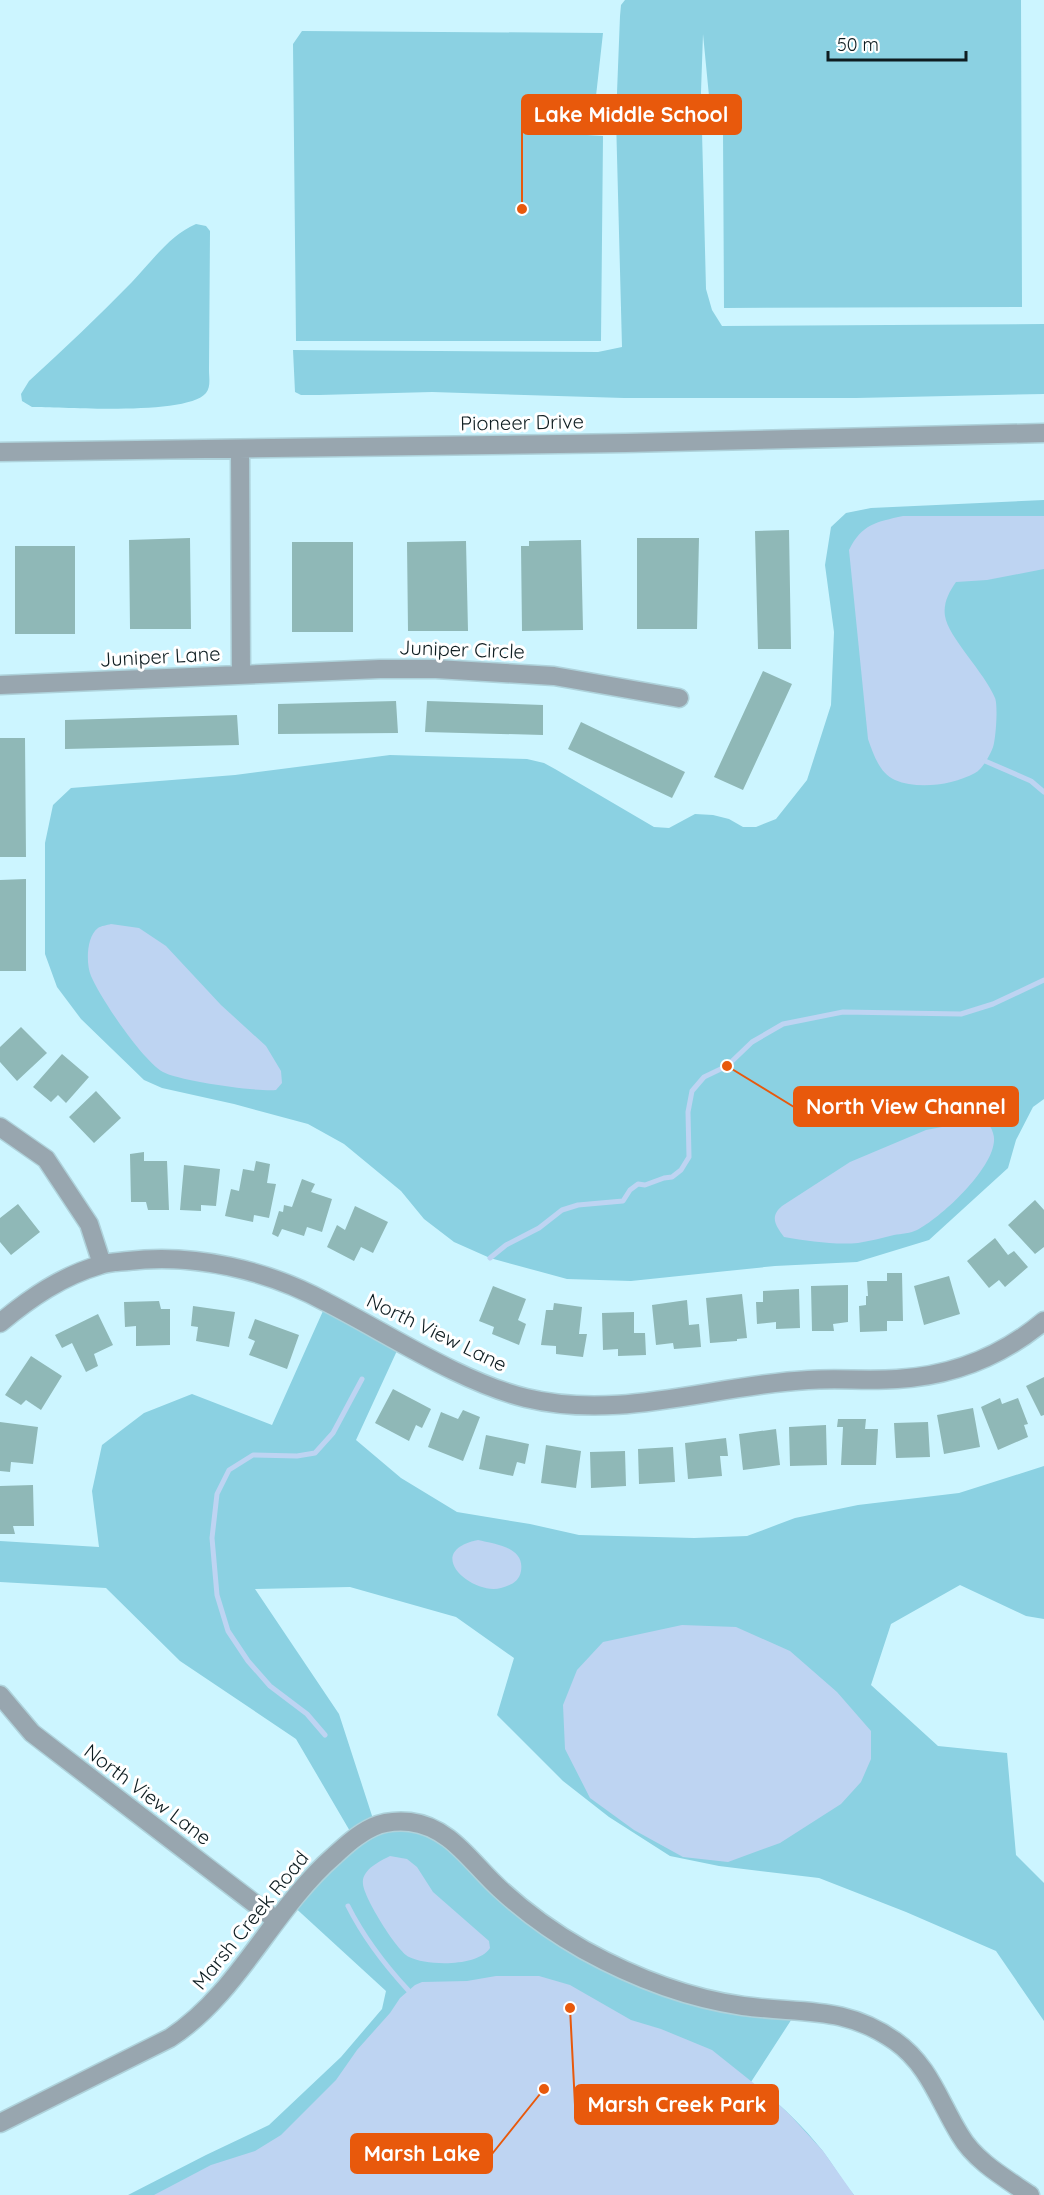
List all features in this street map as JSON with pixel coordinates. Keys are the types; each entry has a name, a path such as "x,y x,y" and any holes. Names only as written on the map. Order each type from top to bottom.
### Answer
{"street":[{"name":"Pioneer Drive","path":"0,452 1044,433"},
{"name":"Juniper Lane","path":"0,685 241,675 240,449"},
{"name":"Juniper Circle","path":"241,675 380,669 495,672 554,676 679,698"},
{"path":"0,1127 46,1159 89,1224 102,1264"},
{"name":"North View Lane","path":"0,1323 27,1300 65,1278 102,1264 146,1259 186,1259 237,1269 276,1280 321,1299 485,1384 526,1398 575,1406 614,1407 654,1403 768,1383 898,1379 939,1374 974,1363 1007,1348 1044,1321"},
{"name":"North View Lane","path":"0,1695 11,1711 32,1733 276,1920"},
{"name":"Marsh Creek Road","path":"0,2123 170,2038 191,2024 212,2004 303,1885 323,1865 354,1838 375,1826 400,1821 436,1829 452,1840 499,1888 530,1915 613,1966 654,1983 711,2000 742,2006 840,2015 869,2026 895,2041 914,2057 928,2076 961,2137 977,2156 999,2175 1029,2195"}],"shaded area":[{"path":"625,0 1021,0 1022,307 724,308 723,132 709,96 703,34 701,92 706,289 712,310 722,326 1044,324 1044,394 856,398 624,398 432,392 301,395 295,392 293,350 598,352 622,347 616,118 620,16 621,5"},
{"path":"302,31 603,33 596,96 587,135 603,136 601,341 296,341 293,44"},
{"path":"196,224 206,226 210,231 209,388 206,393 194,400 151,408 32,407 22,401 21,394 29,381 107,307 169,242"},
{"path":"1044,500 1044,1099 1033,1107 1016,1140 1008,1168 929,1240 857,1262 775,1266 631,1281 567,1279 490,1258 454,1242 424,1219 401,1191 344,1144 308,1124 162,1088 144,1080 81,1019 57,987 45,954 45,843 53,805 71,788 235,775 390,755 527,759 544,763 654,827 669,828 695,814 713,815 729,819 743,827 756,827 776,819 807,780 831,705 834,632 825,565 831,527 846,513 871,508"},
{"path":"903,516 1044,516 1044,569 987,580 956,582 947,598 945,616 948,625 995,698 996,727 992,751 978,771 956,781 935,785 914,785 889,777 877,762 868,739 849,550 865,529 885,520"},
{"path":"111,924 139,928 166,946 221,1005 266,1046 281,1071 282,1083 276,1090 218,1085 172,1075 163,1072 144,1055 113,1013 89,971 88,951 91,938 98,928"},
{"path":"973,1121 986,1123 992,1129 994,1145 989,1158 954,1202 917,1230 858,1243 840,1243 784,1237 778,1229 775,1218 782,1206 850,1162 926,1130"},
{"path":"327,1302 401,1342 356,1440 401,1478 457,1512 579,1535 694,1538 747,1536 795,1518 858,1505 959,1493 1044,1466 1044,1619 1026,1616 960,1585 891,1624 871,1685 938,1746 1007,1753 1016,1855 1044,1883 1044,2021 996,1951 819,1878 719,1866 670,1856 609,1817 563,1781 497,1715 514,1658 456,1617 350,1587 255,1589 339,1714 375,1825 421,1824 499,1888 654,1983 797,2011 751,2082 806,2131 854,2195 128,2195 269,2125 341,2057 382,2009 386,1991 290,1903 354,1838 296,1739 180,1661 106,1588 0,1582 0,1541 99,1547 92,1491 102,1445 144,1413 192,1394 272,1425"},
{"path":"478,1540 500,1545 514,1552 521,1563 520,1575 516,1580 501,1588 490,1589 478,1586 458,1572 453,1563 454,1554 461,1546"},
{"path":"682,1625 736,1627 790,1651 837,1692 871,1731 871,1759 861,1782 841,1804 780,1843 728,1862 683,1857 634,1830 590,1798 565,1749 563,1705 577,1670 603,1642"},
{"path":"390,1856 407,1859 417,1867 433,1892 489,1941 490,1948 475,1959 452,1963 417,1960 404,1953 389,1935 375,1912 363,1884 368,1870"},
{"path":"496,1976 539,1976 570,1985 631,2020 661,2029 712,2050 791,2116 823,2151 854,2195 154,2195 211,2165 255,2151 281,2135 336,2080 357,2050 390,2013 400,1998 415,1985 422,1982 467,1981"}],"building":[{"path":"789,530 791,649 758,649 755,531"},
{"path":"190,538 191,629 130,629 129,540"},
{"path":"637,538 699,538 697,629 637,629"},
{"path":"581,540 583,630 522,631 521,546 529,546 529,541"},
{"path":"466,541 468,631 408,631 407,542"},
{"path":"292,542 353,542 353,632 292,632"},
{"path":"15,546 75,546 75,634 15,634"},
{"path":"763,671 792,684 743,790 714,777"},
{"path":"396,701 398,733 278,734 278,704"},
{"path":"427,701 543,705 543,735 425,732"},
{"path":"237,715 239,745 65,749 65,720"},
{"path":"581,722 685,772 672,798 568,749"},
{"path":"0,738 25,738 26,857 0,857"},
{"path":"26,879 26,971 0,971 0,880"},
{"path":"21,1027 47,1053 17,1081 0,1062 0,1047"},
{"path":"62,1054 89,1077 66,1103 58,1095 51,1102 33,1087"},
{"path":"96,1091 121,1118 94,1143 69,1117"},
{"path":"144,1152 144,1161 167,1161 169,1210 148,1210 146,1202 131,1202 130,1154"},
{"path":"256,1161 270,1164 267,1183 276,1184 269,1218 254,1215 253,1222 225,1216 231,1189 239,1191 243,1169 254,1171"},
{"path":"184,1165 220,1169 216,1206 201,1205 201,1211 180,1210"},
{"path":"302,1179 315,1184 311,1192 332,1199 322,1232 307,1227 304,1236 282,1229 278,1237 272,1234 279,1211 283,1212 284,1205 292,1207"},
{"path":"1035,1200 1044,1210 1044,1247 1035,1254 1008,1225"},
{"path":"18,1204 40,1232 11,1255 0,1242 0,1218"},
{"path":"355,1206 388,1222 373,1253 361,1247 354,1261 327,1247 337,1225 345,1230"},
{"path":"995,1238 1008,1255 1014,1251 1028,1267 1005,1287 999,1280 989,1288 967,1261"},
{"path":"887,1273 902,1273 903,1321 887,1321 887,1331 860,1332 859,1306 866,1305 867,1281 887,1281"},
{"path":"949,1276 960,1314 924,1325 914,1286"},
{"path":"848,1285 848,1322 833,1324 834,1331 812,1331 811,1286"},
{"path":"493,1286 526,1299 518,1320 526,1324 519,1345 492,1334 494,1327 479,1321"},
{"path":"799,1289 800,1328 776,1329 776,1322 757,1324 756,1302 763,1302 763,1291"},
{"path":"742,1294 747,1338 710,1343 706,1298"},
{"path":"687,1300 689,1325 699,1324 701,1347 674,1349 673,1343 656,1345 652,1305"},
{"path":"159,1301 161,1309 170,1309 170,1345 136,1346 136,1326 125,1327 124,1302"},
{"path":"554,1303 582,1307 579,1334 587,1334 583,1357 556,1354 556,1346 541,1345 546,1310 553,1310"},
{"path":"193,1306 235,1312 229,1347 196,1341 198,1327 191,1326"},
{"path":"634,1312 634,1333 645,1333 646,1355 618,1356 618,1349 603,1350 602,1313"},
{"path":"98,1314 113,1345 94,1354 98,1366 86,1372 72,1343 62,1348 55,1335"},
{"path":"255,1319 299,1335 287,1369 249,1355 255,1341 248,1338"},
{"path":"31,1356 62,1376 41,1410 26,1400 21,1405 5,1395"},
{"path":"1044,1377 1044,1415 1041,1416 1026,1386"},
{"path":"393,1389 431,1409 422,1428 416,1425 409,1441 375,1423"},
{"path":"1000,1398 1002,1404 1018,1398 1028,1424 1024,1425 1028,1437 998,1450 981,1407"},
{"path":"973,1408 980,1447 944,1454 937,1415"},
{"path":"463,1410 480,1417 463,1461 428,1447 441,1412 458,1419"},
{"path":"838,1419 866,1419 865,1429 878,1429 876,1465 841,1465 843,1427 837,1427"},
{"path":"0,1422 38,1427 33,1464 11,1462 10,1472 0,1471"},
{"path":"928,1422 930,1457 896,1458 894,1423"},
{"path":"826,1425 827,1465 790,1466 789,1427"},
{"path":"776,1429 780,1465 743,1470 739,1434"},
{"path":"486,1435 529,1444 525,1464 517,1462 513,1476 479,1469"},
{"path":"726,1438 728,1456 720,1456 722,1476 688,1479 685,1443"},
{"path":"546,1445 581,1451 576,1488 541,1483"},
{"path":"673,1447 675,1482 639,1484 638,1449"},
{"path":"625,1451 626,1486 591,1488 590,1452"},
{"path":"33,1485 34,1526 13,1526 15,1534 0,1534 0,1486"}],"waterway":[{"path":"985,761 1031,781 1044,792"},
{"path":"490,1258 506,1245 539,1228 562,1210 578,1205 623,1201 630,1190 638,1184 645,1185 672,1177 681,1170 689,1157 688,1112 692,1091 704,1077 727,1066 752,1042 783,1024 843,1012 961,1014 993,1004 1044,980"},
{"path":"325,1735 307,1714 270,1686 248,1661 228,1631 217,1595 212,1538 217,1494 229,1470 253,1455 297,1456 315,1453 333,1433 362,1379"},
{"path":"348,1906 375,1950 408,1990"}],"place":[{"name":"Lake Middle School","path":"522,209"},
{"name":"North View Channel","path":"727,1066"},
{"name":"Marsh Creek Park","path":"570,2008"},
{"name":"Marsh Lake","path":"544,2089"}]}
